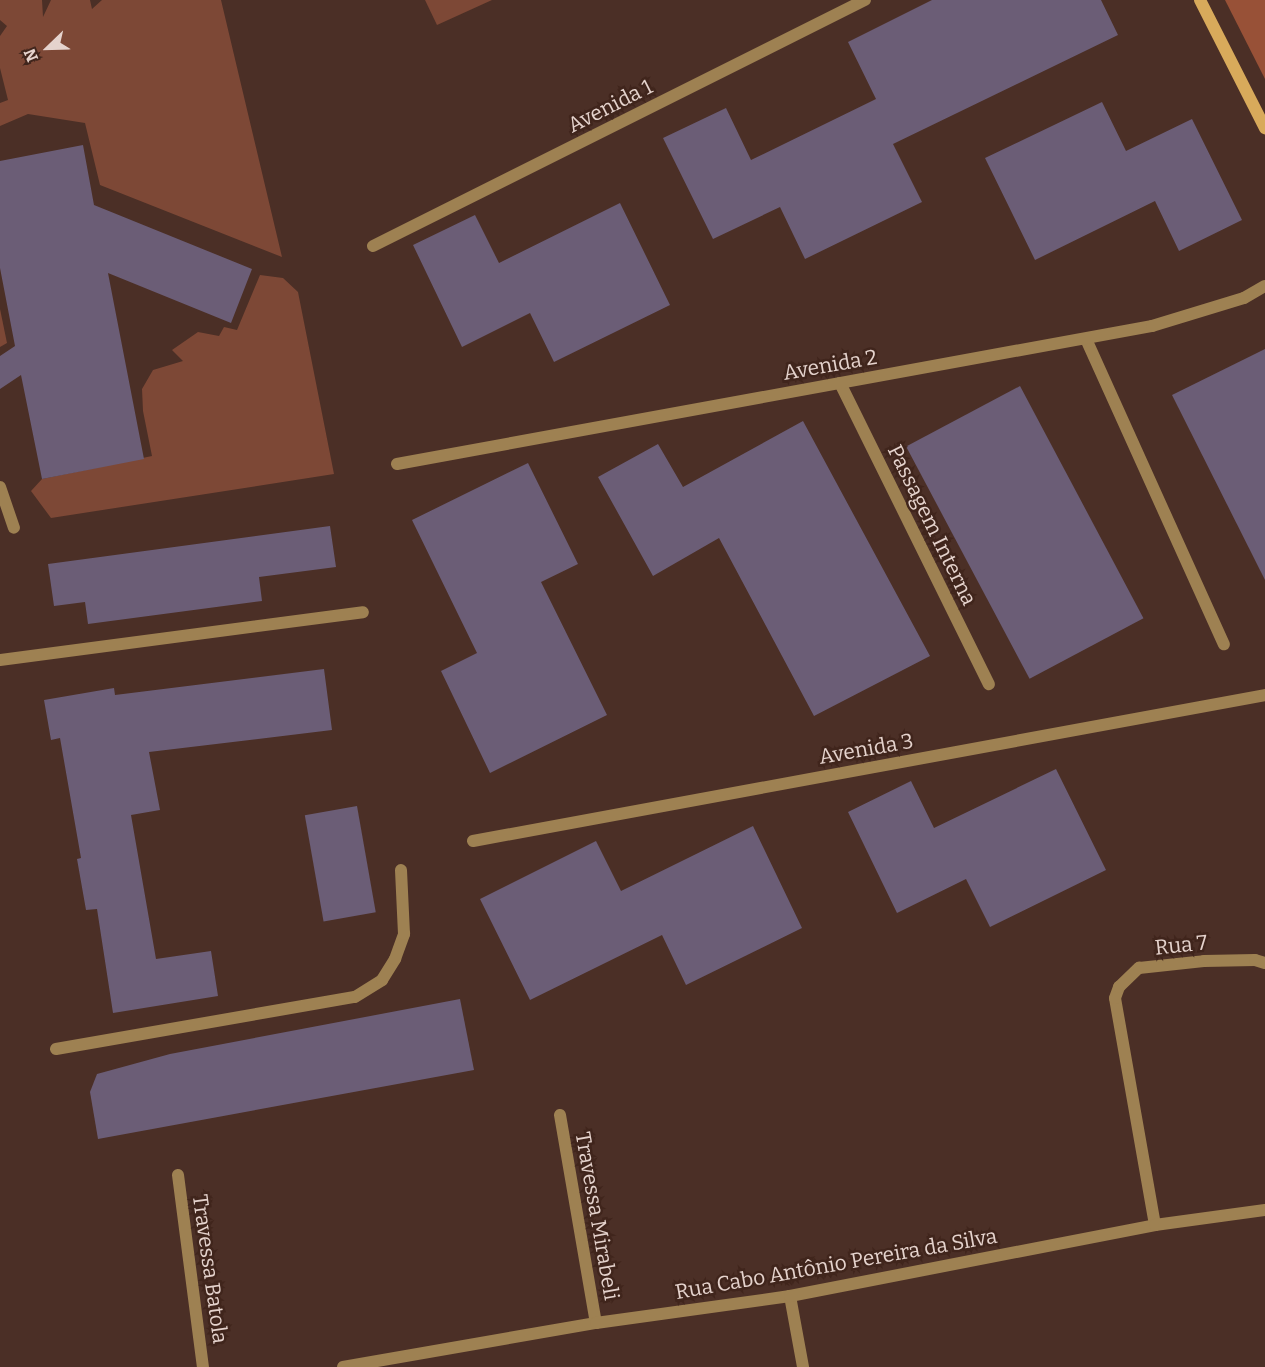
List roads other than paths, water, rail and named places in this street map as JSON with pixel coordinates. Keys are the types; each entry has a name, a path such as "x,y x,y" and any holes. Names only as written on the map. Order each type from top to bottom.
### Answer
{"street":[{"name":"Avenida 1","path":"373,246 865,0"},
{"path":"1200,0 1265,128"},
{"name":"Avenida 2","path":"397,464 1152,326 1244,298 1265,286"},
{"path":"1086,339 1224,644"},
{"name":"Passagem Interna","path":"840,384 989,684"},
{"path":"0,487 14,528"},
{"path":"0,660 363,612"},
{"name":"Avenida 3","path":"473,841 1265,695"},
{"path":"56,1049 355,997 382,980 404,934 401,870"},
{"name":"Rua 7","path":"1155,1225 1115,998 1127,977 1139,969 1204,961 1255,960 1265,963"},
{"name":"Travessa Mirabeli","path":"560,1115 596,1323"},
{"name":"Travessa Batola","path":"178,1175 203,1367"},
{"name":"Rua Cabo Antônio Pereira da Silva","path":"343,1367 596,1323 790,1296 1155,1225 1265,1210"},
{"path":"790,1296 803,1367"}]}
